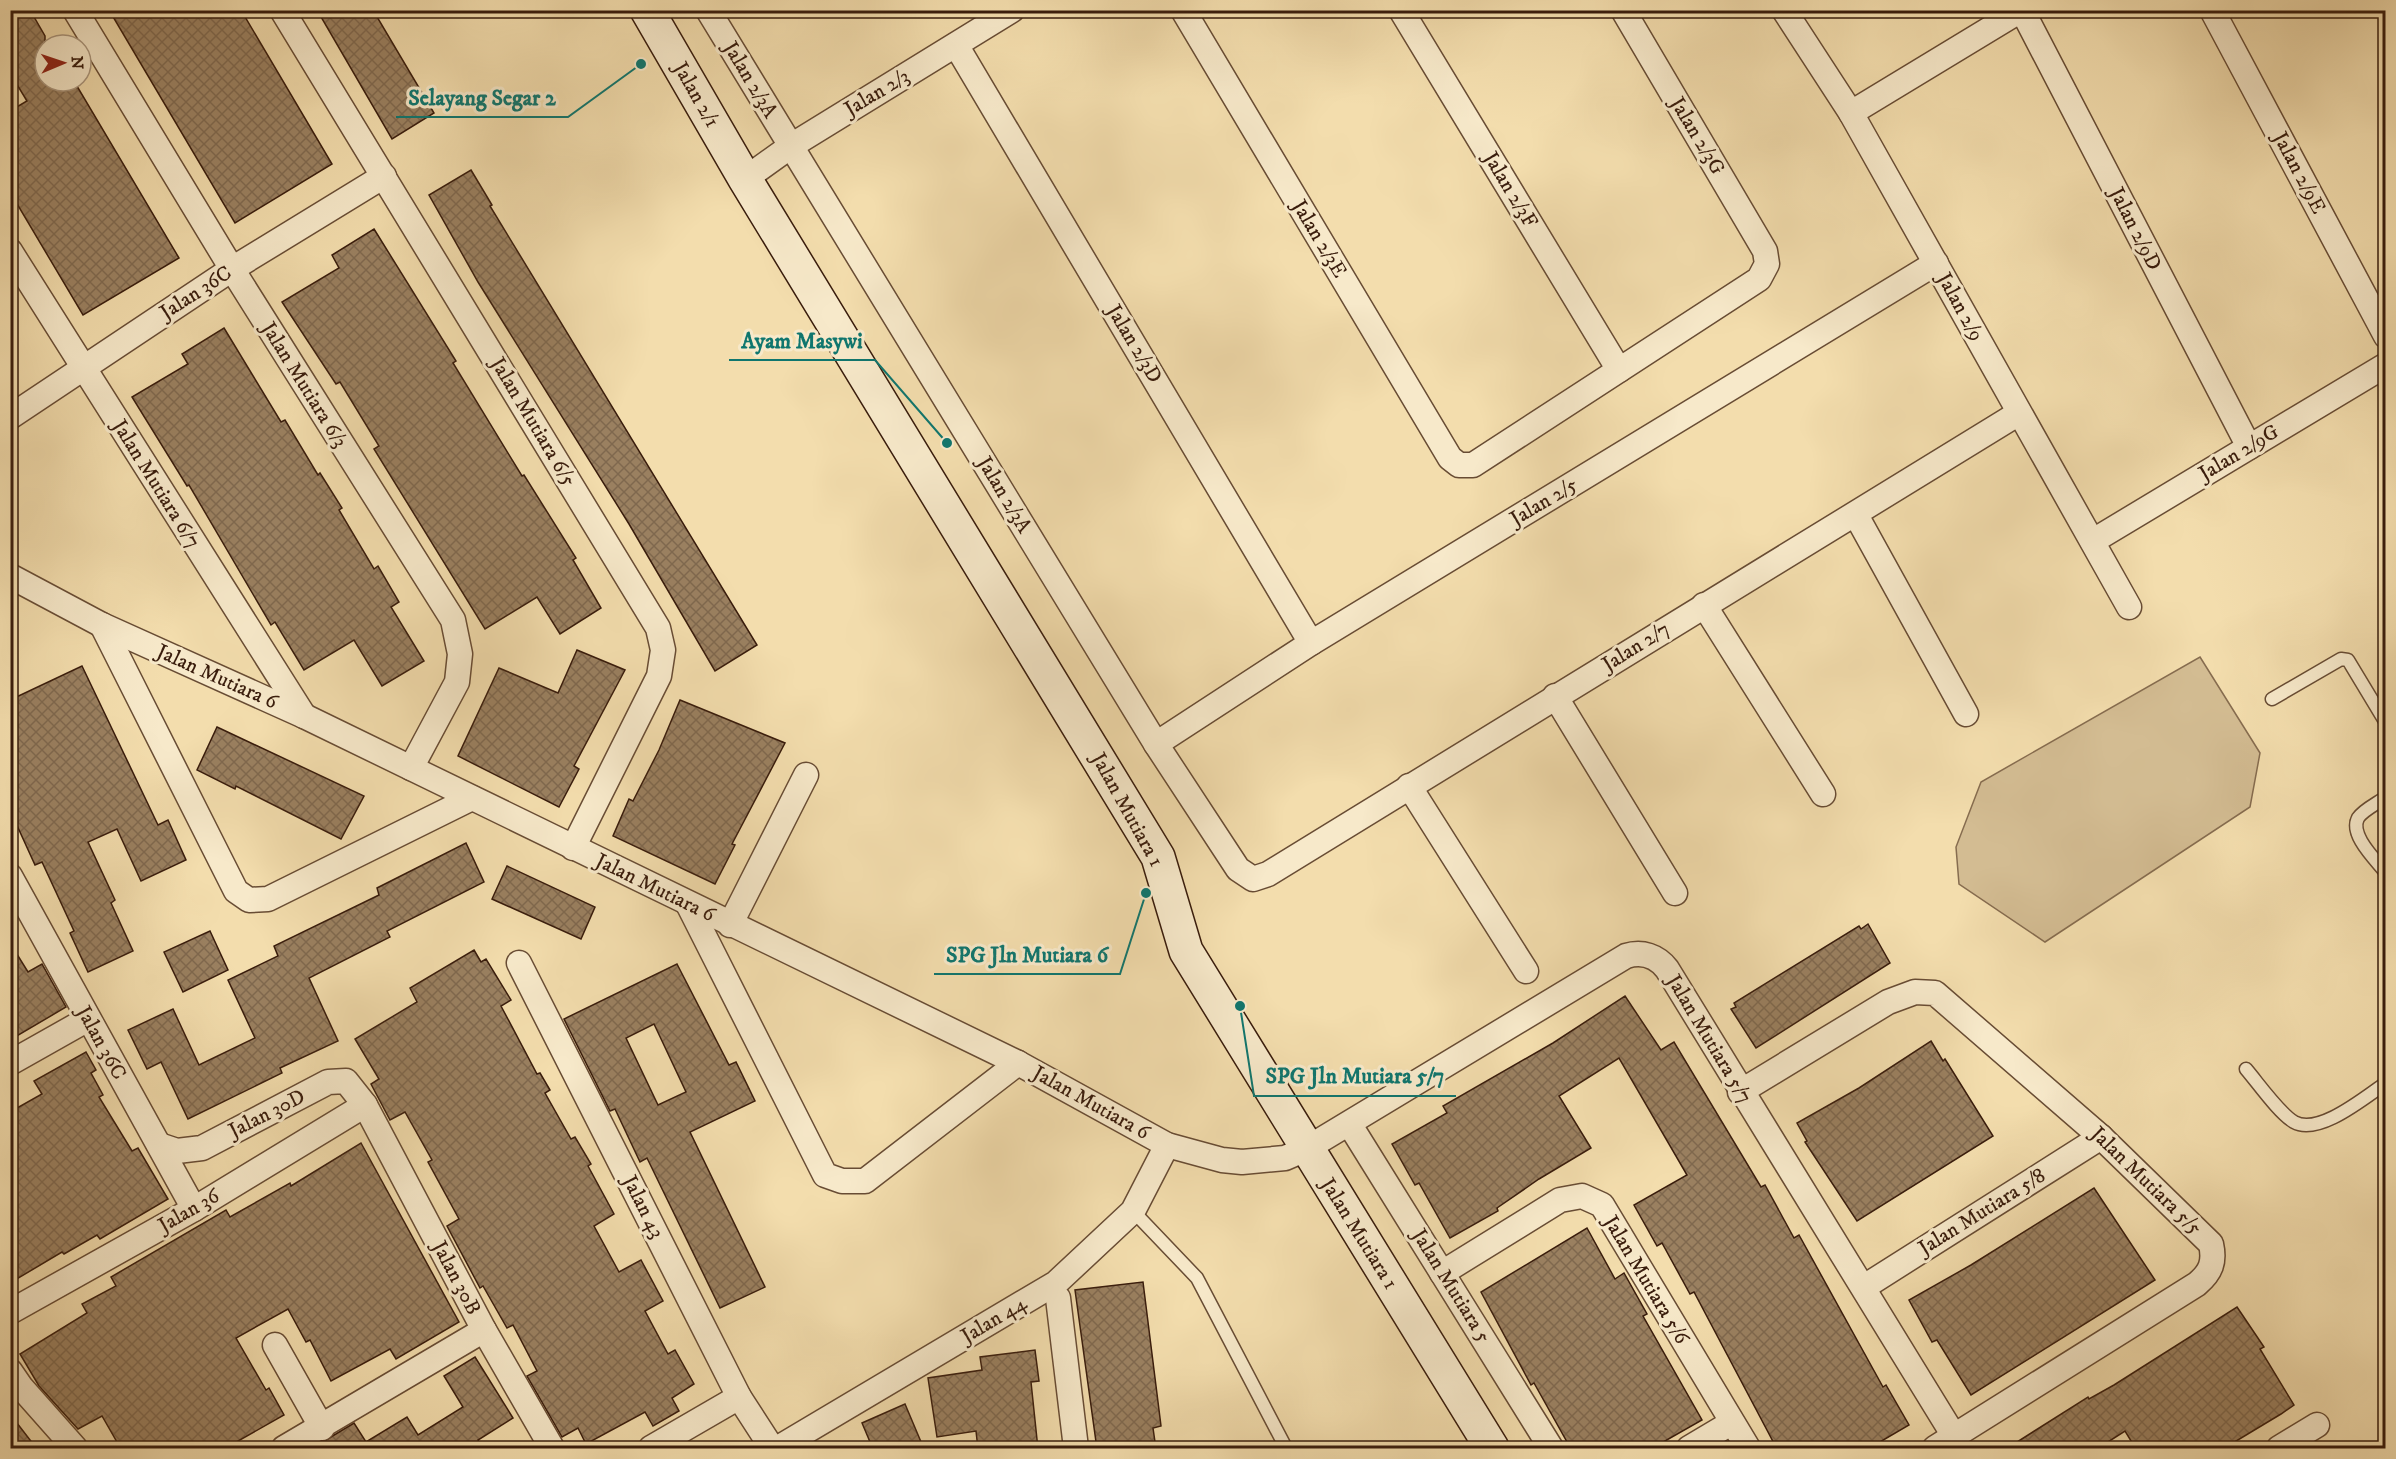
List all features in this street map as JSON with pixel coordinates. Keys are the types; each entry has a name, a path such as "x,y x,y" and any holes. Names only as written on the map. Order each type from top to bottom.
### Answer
{"street":[{"name":"Jalan Mutiara 6/3","path":"75,10 232,269 453,620 460,654 457,682 411,768"},
{"name":"Jalan Mutiara 6/5","path":"282,10 658,628 663,650 659,676 573,848"},
{"name":"Jalan 2/1","path":"647,10 745,179"},
{"name":"Jalan 2/3A","path":"708,10 1155,744 1238,869 1253,879"},
{"name":"Jalan 2/3","path":"745,179 790,146 1012,10"},
{"name":"Jalan 2/3E","path":"1183,10 1449,458 1459,465 1473,465 1619,370"},
{"name":"Jalan 2/3F","path":"1401,10 1619,370"},
{"name":"Jalan 2/3G","path":"1619,370 1759,279 1767,264 1765,251 1623,10"},
{"name":"Jalan 2/9","path":"1784,10 1851,113 2129,607"},
{"path":"1851,113 2021,10"},
{"name":"Jalan 2/9D","path":"2021,10 2249,447"},
{"name":"Jalan 2/9E","path":"2212,10 2385,336"},
{"name":"Jalan 2/3D","path":"956,45 1311,644"},
{"name":"Jalan 36C","path":"10,417 232,269 384,176"},
{"name":"Jalan Mutiara 1","path":"745,179 1158,856 1186,951 1492,1449"},
{"name":"Jalan Mutiara 6/7","path":"10,251 304,716"},
{"name":"Jalan 2/5","path":"1155,744 1311,644 1936,263"},
{"name":"Jalan 2/9G","path":"2092,541 2385,365"},
{"name":"Jalan 2/7","path":"1253,879 1268,874 2019,413"},
{"path":"1856,515 1966,714"},
{"name":"Jalan Mutiara 6","path":"10,576 102,625 304,716 1018,1063 1167,1145 1222,1160 1242,1162 1285,1158 1306,1149"},
{"path":"1704,605 1823,794"},
{"path":"102,625 236,891 249,900 268,899 472,798"},
{"path":"1556,696 1675,893"},
{"path":"730,925 806,775"},
{"path":"1409,786 1526,971"},
{"name":"Jalan 36C","path":"10,876 194,1209"},
{"path":"688,904 825,1175 842,1181 865,1181 1018,1063"},
{"name":"Jalan Mutiara 5/7","path":"1306,1149 1350,1125 1632,954 1655,958 1667,969 1740,1092 1864,1287 1944,1442"},
{"name":"Jalan 43","path":"519,963 739,1397 772,1449"},
{"name":"Jalan Mutiara 5/5","path":"1740,1092 1888,1002 1915,992 1930,992 1941,998 2101,1137 2211,1244 2213,1255 2208,1275 1944,1442"},
{"path":"10,1063 88,1019"},
{"name":"Jalan 30D","path":"159,1145 177,1151 202,1148 328,1082 346,1081 365,1105"},
{"name":"Jalan 36","path":"10,1312 194,1209 365,1105"},
{"name":"Jalan 30B","path":"365,1105 484,1330 552,1449"},
{"name":"Jalan Mutiara 5","path":"1350,1125 1551,1449"},
{"name":"Jalan Mutiara 5/8","path":"1864,1287 2101,1137"},
{"name":"Jalan 44","path":"778,1449 1056,1283 1133,1211 1167,1145"},
{"name":"Jalan Mutiara 5/6","path":"1442,1273 1560,1200 1582,1196 1602,1205 1748,1449"},
{"path":"1058,1298 1076,1449"},
{"path":"284,1449 484,1330"},
{"path":"276,1345 322,1428"},
{"path":"10,1371 75,1449"},
{"path":"651,1449 739,1397"},
{"path":"1689,1449 1731,1423"},
{"path":"2279,1449 2317,1425"}],"lane":[{"path":"2272,699 2341,659 2348,660 2385,723"},
{"path":"2385,797 2359,816 2356,824 2357,833 2385,873"},
{"path":"2246,1069 2294,1122 2309,1126 2334,1118 2385,1083"},
{"path":"1133,1211 1197,1278 1286,1449"}],"shaded area":[{"path":"2200,657 2260,753 2250,807 2045,942 1959,884 1956,847 1981,782"}],"building":[{"path":"10,10 30,10 43,33 33,33 33,93 81,93 179,258 83,315 10,192 10,111 27,101 10,73"},
{"path":"109,10 241,10 332,164 235,223"},
{"path":"317,10 373,10 434,113 392,139"},
{"path":"471,170 492,205 490,206 757,645 715,671 629,524 478,282 429,195"},
{"path":"374,229 456,361 453,363 522,476 524,475 576,558 573,560 601,608 560,634 537,597 485,629 374,449 379,446 340,382 336,384 282,302 339,268 332,255"},
{"path":"224,328 281,422 285,420 318,475 320,473 342,508 339,510 374,569 378,566 399,602 391,607 424,661 382,686 354,640 304,670 275,622 271,625 189,485 187,486 132,397 188,364 182,354"},
{"path":"577,650 625,670 574,766 579,769 559,807 458,756 499,668 558,693"},
{"path":"82,666 158,825 168,820 186,860 141,881 117,829 88,842 115,900 111,903 133,951 88,972 70,933 74,931 42,862 35,865 10,810 10,700"},
{"path":"680,700 785,743 732,844 735,845 715,884 613,836 629,799 633,801 659,750"},
{"path":"217,727 364,796 341,839 236,786 235,789 197,770"},
{"path":"466,843 484,882 387,931 390,937 309,978 338,1041 280,1068 282,1073 188,1119 161,1062 147,1069 128,1030 173,1009 199,1065 255,1038 228,980 278,956 274,946 379,895 377,888"},
{"path":"507,866 595,907 581,939 492,899"},
{"path":"1868,924 1890,963 1756,1048 1731,1009 1736,1007 1734,1003 1859,926 1861,929"},
{"path":"210,931 228,970 183,992 164,952"},
{"path":"10,943 28,972 42,964 66,1007 10,1040"},
{"path":"474,950 481,962 486,959 511,1000 501,1006 537,1074 540,1073 550,1090 545,1093 571,1139 575,1137 591,1164 588,1166 614,1214 594,1226 619,1272 641,1260 663,1301 645,1311 668,1354 675,1350 694,1384 672,1398 679,1411 653,1426 645,1412 586,1444 578,1428 562,1437 527,1376 537,1371 513,1325 507,1328 483,1286 480,1288 447,1226 459,1219 428,1162 432,1160 405,1112 390,1120 371,1084 379,1079 355,1039 417,1002 410,988"},
{"path":"677,964 729,1065 736,1062 755,1101 690,1132 765,1287 720,1308 647,1158 640,1162 615,1109 610,1111 564,1019","holes":["654,1024 686,1092 658,1105 626,1038"]},
{"path":"1625,996 1661,1050 1674,1042 1761,1187 1765,1185 1794,1238 1799,1235 1883,1387 1886,1385 1909,1425 1868,1449 1777,1449 1694,1292 1690,1294 1662,1243 1657,1246 1634,1205 1687,1175 1619,1058 1559,1096 1591,1148 1539,1179 1497,1208 1498,1211 1450,1238 1419,1183 1415,1185 1392,1144 1447,1113 1443,1106 1553,1043"},
{"path":"1931,1041 1943,1061 1945,1059 1993,1136 1857,1221 1805,1142 1807,1141 1797,1123 1859,1088"},
{"path":"86,1052 96,1070 91,1073 103,1095 99,1097 132,1151 138,1148 168,1199 100,1239 97,1235 64,1254 62,1252 10,1283 10,1112 42,1094 34,1081"},
{"path":"361,1143 459,1322 396,1359 390,1349 331,1381 310,1340 306,1342 288,1309 236,1338 266,1390 269,1388 284,1415 224,1449 121,1449 102,1416 78,1429 39,1386 20,1354 87,1313 82,1304 116,1286 111,1277 226,1210 230,1217 290,1183 291,1186"},
{"path":"2094,1188 2155,1280 1971,1395 1937,1340 1932,1342 1909,1300 1971,1265"},
{"path":"1587,1228 1615,1279 1624,1273 1647,1314 1643,1316 1702,1420 1651,1449 1571,1449 1534,1383 1531,1385 1481,1292"},
{"path":"1143,1282 1161,1426 1153,1428 1156,1449 1097,1449 1075,1290"},
{"path":"2237,1307 2264,1347 2260,1349 2294,1405 2281,1414 2223,1449 2136,1449 2125,1431 2097,1449 2006,1449 2088,1397 2089,1399 2114,1385"},
{"path":"1035,1350 1039,1381 1031,1382 1038,1449 978,1449 976,1431 937,1437 928,1378 982,1370 980,1357"},
{"path":"475,1357 513,1418 478,1440 483,1449 311,1449 354,1423 366,1442 407,1417 418,1435 463,1407 444,1376"},
{"path":"905,1404 924,1449 873,1449 862,1423"},
{"path":"10,1414 37,1449 10,1449"}],"place":[{"name":"Selayang Segar 2","path":"641,64"},
{"name":"Ayam Masywi","path":"947,443"},
{"name":"SPG Jln Mutiara 6","path":"1146,893"},
{"name":"SPG Jln Mutiara 5/7","path":"1240,1006"}]}
